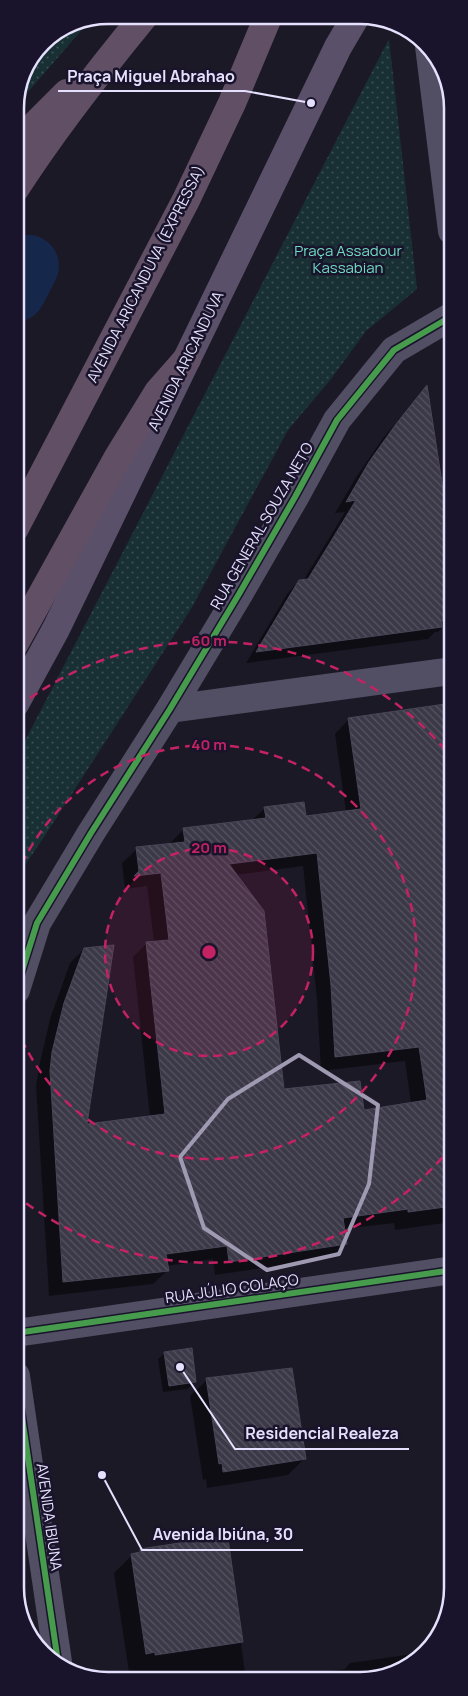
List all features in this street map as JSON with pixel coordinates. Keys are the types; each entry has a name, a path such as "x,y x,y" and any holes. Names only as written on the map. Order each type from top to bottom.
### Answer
{"highway":[{"path":"24,175 40,151 138,24"},
{"name":"AVENIDA ARICANDUVA (EXPRESSA)","path":"24,511 186,200 232,103 265,24"},
{"path":"24,135 52,107 119,48"},
{"path":"24,627 118,458 158,392 187,360"}],"main road":[{"name":"AVENIDA ARICANDUVA","path":"24,689 56,629 338,47 351,24"}],"street":[{"path":"431,64 444,166"},
{"name":"RUA GENERAL SOUZA NETO","path":"24,964 37,923 91,833 170,709 290,506 337,420 394,350 444,321"},
{"path":"170,709 444,672"},
{"name":"RUA JÚLIO COLAÇO","path":"24,1332 444,1271"},
{"name":"AVENIDA IBIUNA","path":"24,1430 57,1655"}],"highlighted area":[{"path":"299,1055 378,1105 369,1184 339,1254 267,1270 204,1228 180,1157 228,1099"}],"green space":[{"path":"84,27 25,95 30,76 48,48 61,38"},
{"name":"Praça Assadour Kassabian","path":"389,39 417,289 366,331 331,379 288,430 191,609 24,866 24,743"}],"building":[{"path":"427,385 444,496 444,523 442,524 444,540 444,621 441,621 442,627 256,652 299,580 308,579 356,500 346,502 369,462"},
{"path":"444,704 444,1207 408,1212 408,1209 343,1218 347,1244 229,1262 227,1246 166,1254 169,1271 63,1282 50,1071 52,1052 64,1003 84,948 114,945 87,1124 165,1114 146,942 169,940 161,873 134,876 139,871 136,847 185,842 183,828 266,818 264,807 304,802 306,816 361,809 348,718","holes":["317,853 331,985 335,1057 419,1047 427,1100 364,1110 360,1081 284,1089 264,911 229,864"]},
{"path":"192,1348 196,1382 169,1386 164,1352"},
{"path":"292,1368 306,1459 223,1472 222,1463 219,1464 206,1378"},
{"path":"219,1537 220,1540 228,1539 243,1642 155,1655 155,1652 146,1654 131,1554 140,1552 140,1549"}],"waterway":[{"path":"24,274 28,266"}],"cycle path":[{"path":"24,964 37,923 239,594 337,420 394,350 444,321"},
{"path":"24,1332 444,1271"},
{"path":"24,1430 57,1655"}],"place":[{"name":"Praça Miguel Abrahao","path":"311,103"},
{"name":"Residencial Realeza","path":"180,1367"},
{"name":"Avenida Ibiúna, 30","path":"102,1475"}]}
